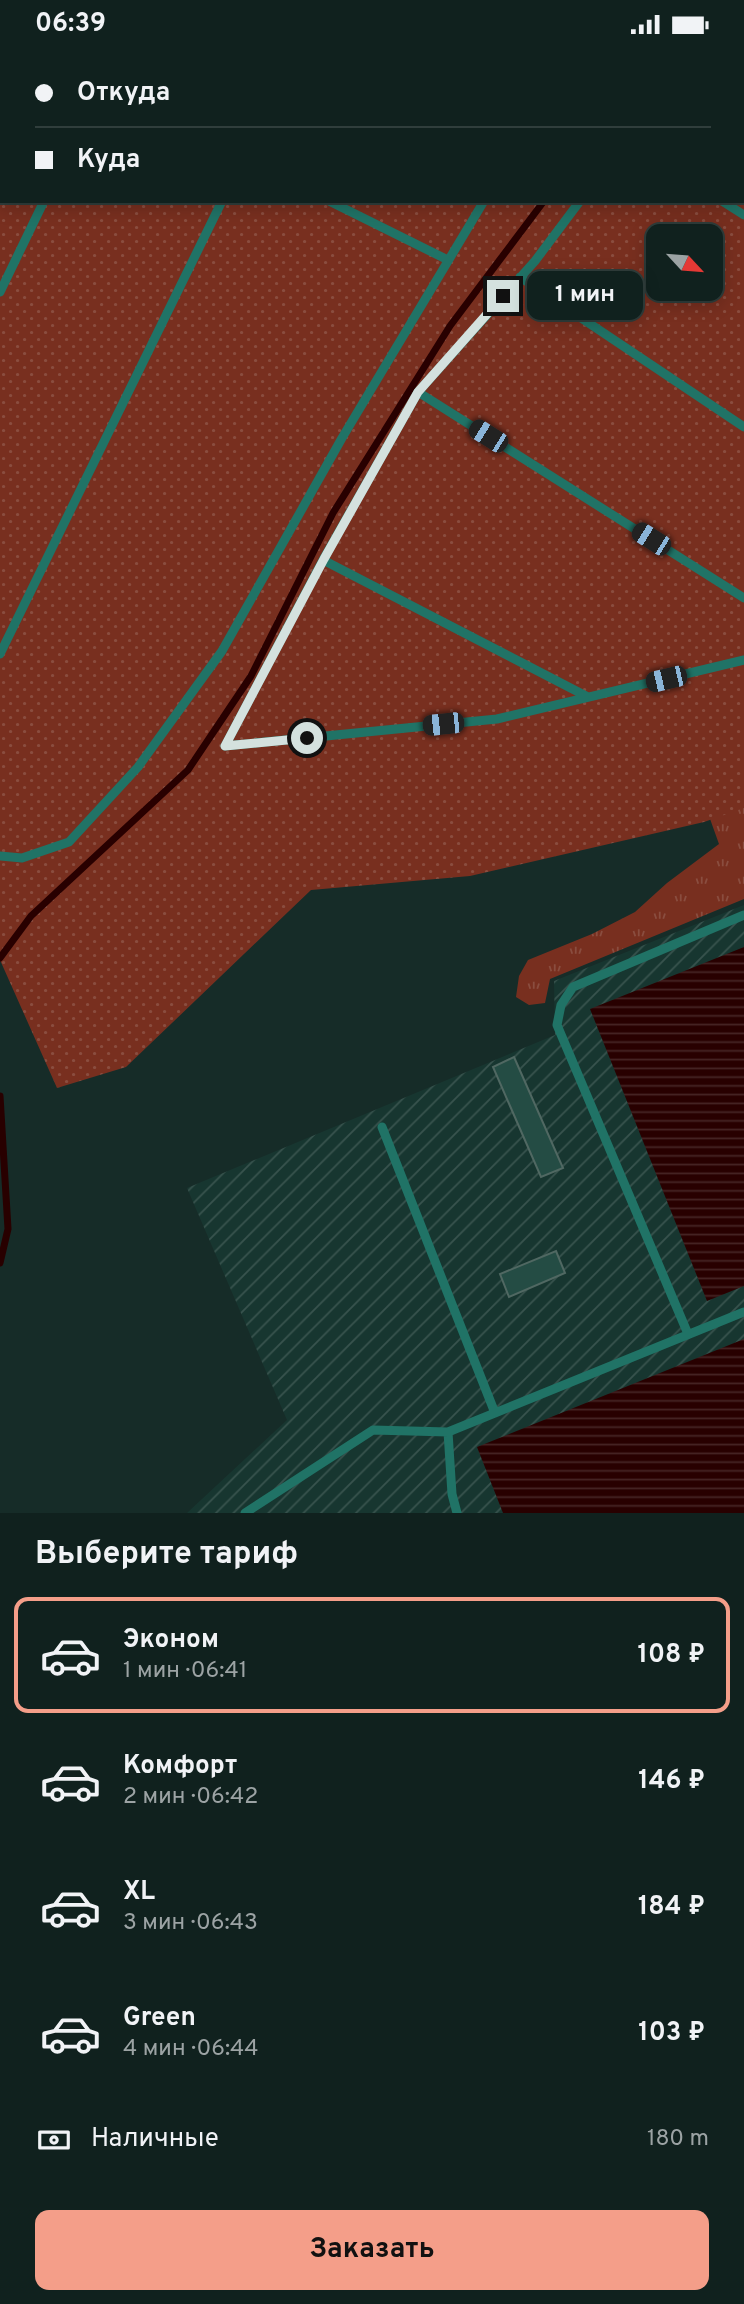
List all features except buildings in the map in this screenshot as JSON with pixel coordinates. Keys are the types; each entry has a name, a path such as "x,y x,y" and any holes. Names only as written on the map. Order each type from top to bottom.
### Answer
{"lane":[{"path":"0,292 43,203"},
{"path":"0,654 221,203"},
{"path":"333,203 448,260"},
{"path":"0,856 22,858 69,842 138,767 222,651 342,438 483,203"},
{"path":"578,203 520,277 418,392 324,559 225,746 497,719 744,660"},
{"path":"725,203 744,215"},
{"path":"520,277 744,427"},
{"path":"418,392 744,598"},
{"path":"324,559 588,697"},
{"path":"688,1334 557,1025 562,1005 573,987 744,915"},
{"path":"383,1127 495,1413"},
{"path":"245,1513 373,1430 448,1432 744,1312"},
{"path":"448,1432 452,1495 457,1513"}],"shaded area":[{"path":"744,905 744,1513 187,1513 287,1420 187,1188 555,1035 554,981"},
{"path":"744,947 744,1286 707,1301 590,1009"},
{"path":"744,1339 744,1513 503,1513 477,1447"}],"green space":[{"path":"0,203 744,203 744,808 704,822 470,876 311,890 126,1067 57,1088 0,960"},
{"path":"744,804 744,899 550,979 545,1003 529,1005 516,997 519,976 528,960 592,934 635,912 667,883 719,844 709,816"}],"waterway":[{"path":"0,958 31,916 188,770 251,676 333,513 450,326 542,203"},
{"path":"0,1096 8,1229 0,1263"}],"route":[{"path":"307,738 225,746 324,559 418,392 503,296"}]}
